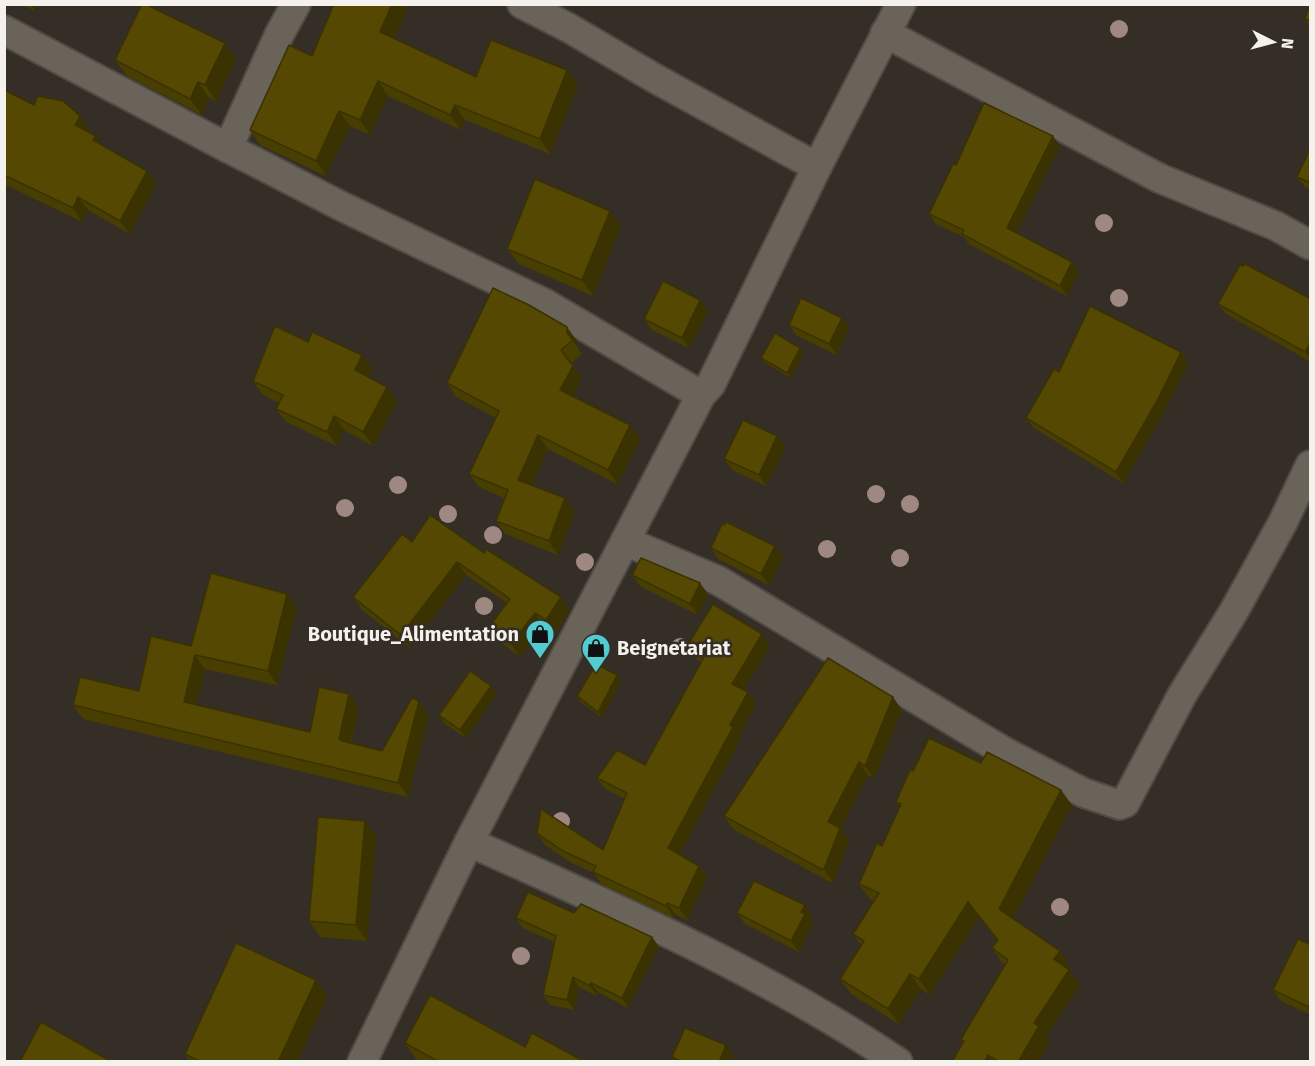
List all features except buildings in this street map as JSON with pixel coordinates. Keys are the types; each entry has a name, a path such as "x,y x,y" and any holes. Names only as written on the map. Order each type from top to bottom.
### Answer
{"street":[{"path":"228,148 279,35 296,4"},
{"path":"522,4 817,167"},
{"path":"362,1062 469,842 701,395 711,384 817,167 901,4"},
{"path":"4,30 343,207 546,304 701,395"},
{"path":"885,33 1159,178 1276,226 1311,245"},
{"path":"625,541 719,581 1005,752 1084,793 1120,805 1125,803 1182,695 1234,611 1311,465"},
{"path":"469,842 654,925 738,967 898,1062"}],"place":[{"name":"Boutique_Alimentation","path":"540,660"},
{"name":"Beignetariat","path":"596,674"}]}
